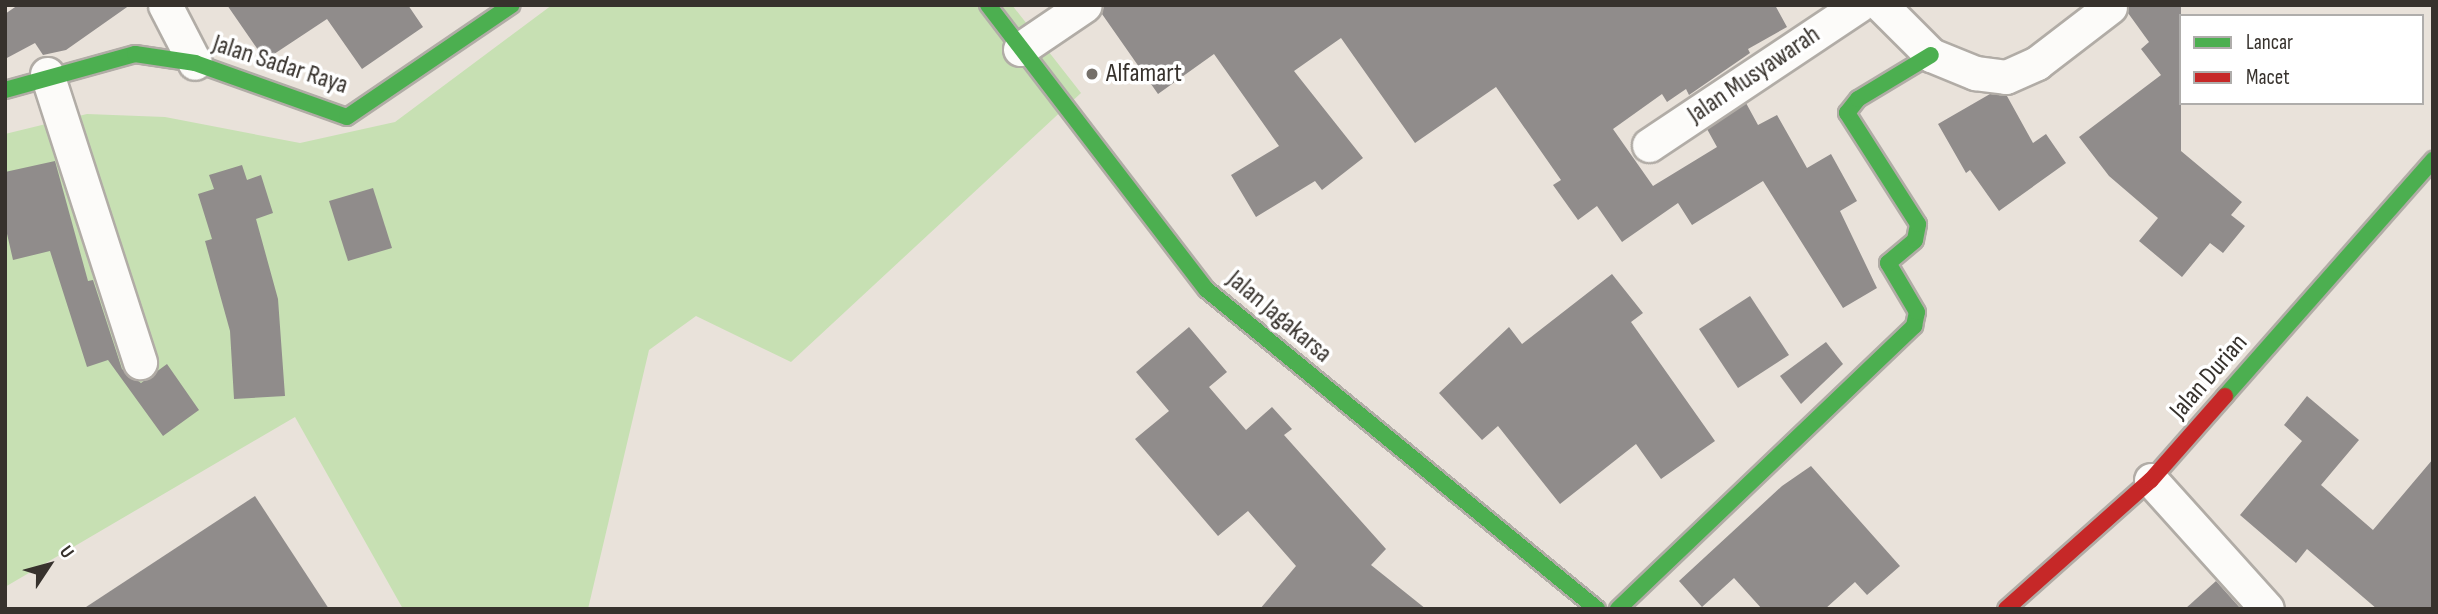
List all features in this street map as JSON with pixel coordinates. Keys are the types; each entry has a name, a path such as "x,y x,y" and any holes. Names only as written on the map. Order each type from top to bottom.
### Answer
{"main road":[{"name":"Jalan Jagakarsa","path":"988,5 1207,290 1597,609"},
{"name":"Jalan Sadar Raya","path":"5,90 47,74 135,54 189,52 347,117 507,7"},
{"path":"1618,609 1914,326 1917,312 1888,263 1915,240 1918,224 1847,113 1858,99 1931,55"},
{"name":"Jalan Durian","path":"2006,609 2151,480 2433,160"}],"street":[{"path":"165,5 189,52"},
{"path":"1020,49 1085,5"},
{"name":"Jalan Musyawarah","path":"1649,145 1859,5"},
{"path":"1881,5 1931,55 1975,73 2007,77 2037,63 2109,7"},
{"path":"127,39 189,52"},
{"path":"47,74 140,362"},
{"path":"2151,480 2267,609"}],"green space":[{"path":"552,5 1012,5 1081,93 791,362 696,316 649,350 588,609 403,609 295,417 5,587 5,134 87,114 165,117 300,143 395,122"}],"building":[{"path":"18,5 130,5 66,50 43,55 35,43 5,59 5,14"},
{"path":"227,5 408,5 423,27 362,69 327,19 265,60"},
{"path":"1104,5 1775,5 1787,27 1748,49 1750,53 1689,95 1686,89 1667,102 1662,94 1613,129 1653,186 1717,147 1707,129 1746,103 1758,125 1777,115 1807,168 1831,154 1857,201 1840,211 1877,288 1843,308 1763,181 1692,225 1678,203 1622,242 1597,206 1578,220 1553,185 1561,180 1496,87 1415,143 1341,38 1294,71 1363,158 1322,190 1315,181 1256,217 1231,175 1279,146 1214,54 1158,94 1102,14"},
{"path":"2129,5 2181,5 2181,151 2242,202 2231,215 2245,226 2223,253 2210,243 2182,277 2139,241 2158,218 2109,176 2079,137 2161,75 2141,49 2149,42 2128,13"},
{"path":"1990,94 2007,96 2033,143 2046,134 2066,163 1999,211 1970,170 1966,173 1938,124"},
{"path":"55,161 88,281 93,280 122,369 141,383 167,364 199,410 163,436 108,360 87,367 50,251 13,260 5,225 5,172"},
{"path":"242,165 247,180 261,175 273,213 256,219 278,299 285,396 234,399 230,331 205,241 212,239 198,194 214,189 209,175"},
{"path":"373,188 392,248 348,261 329,201"},
{"path":"1612,274 1643,313 1631,322 1715,441 1661,479 1636,444 1560,504 1498,426 1482,440 1439,393 1509,327 1522,344"},
{"path":"1750,296 1789,355 1738,388 1699,329"},
{"path":"1189,327 1227,372 1209,387 1246,430 1272,407 1292,429 1284,435 1386,549 1371,565 1426,609 1260,609 1296,566 1248,511 1218,536 1135,439 1169,411 1136,372"},
{"path":"1826,342 1843,364 1801,404 1780,376"},
{"path":"2307,396 2359,440 2321,485 2373,530 2433,459 2433,609 2377,609 2307,549 2296,563 2240,515 2302,441 2284,425"},
{"path":"1811,466 1900,566 1867,595 1855,582 1825,609 1762,609 1734,578 1702,607 1679,581 1782,486"},
{"path":"255,496 329,609 83,609"},
{"path":"2216,581 2241,609 2185,609"}],"traffic: fast":[{"path":"5,90 135,54 195,63 347,117 512,5"},
{"path":"988,5 1207,290 1597,609"},
{"path":"1618,609 1914,326 1917,312 1888,263 1915,240 1918,224 1847,113 1858,99 1931,55"},
{"path":"2225,396 2433,160"}],"traffic: jam":[{"path":"2006,609 2151,480 2225,396"}],"place":[{"name":"Alfamart","path":"1092,74"}]}
